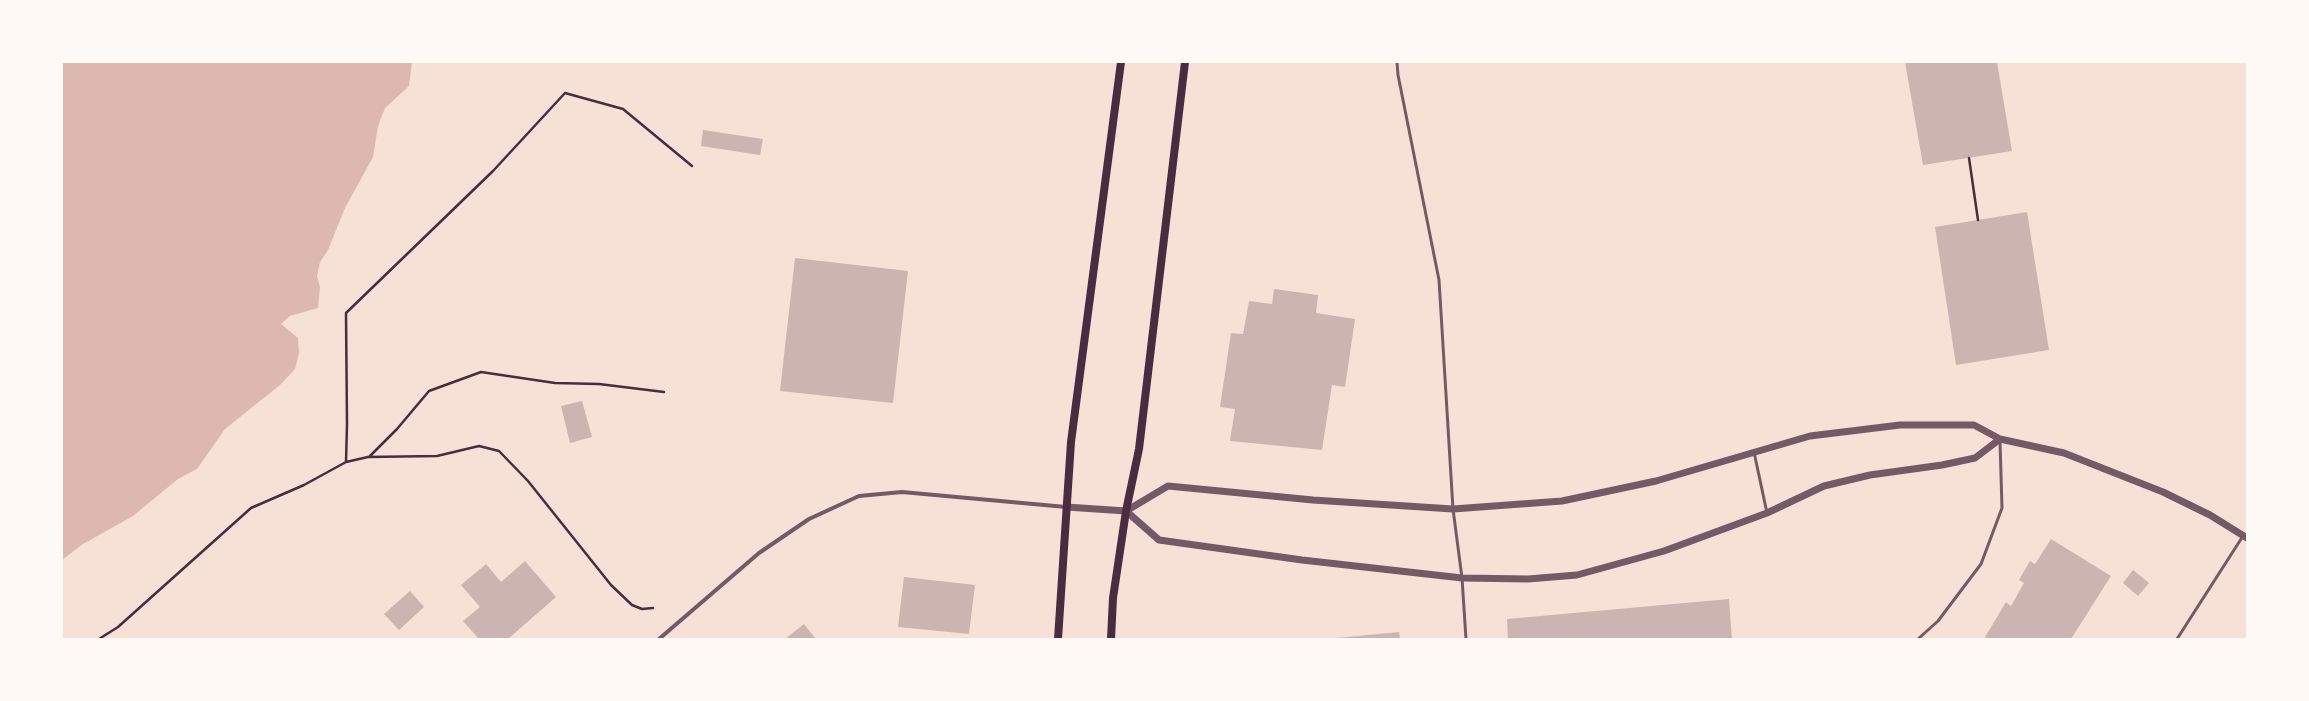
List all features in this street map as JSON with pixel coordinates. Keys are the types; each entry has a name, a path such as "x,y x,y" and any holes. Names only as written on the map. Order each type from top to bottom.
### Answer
{"main road":[{"path":"1058,639 1071,442 1121,62"},
{"path":"1111,639 1113,598 1126,511 1139,450 1185,62"}],"street":[{"path":"659,639 759,553 809,519 859,496 902,492 1126,511 1168,486 1313,500 1453,508 1562,501 1656,481 1810,436 1900,426 1974,425 2000,440 2064,453 2113,471 2210,515 2245,537"},
{"path":"1126,511 1159,540 1302,560 1462,578 1528,579 1577,575 1664,551 1766,513 1824,486 1870,475 1942,465 1974,458 2000,440"}],"lane":[{"path":"1397,62 1398,75 1439,280 1453,508 1462,578 1466,639"},
{"path":"1918,639 1938,621 1981,564 2002,508 2000,440"},
{"path":"1754,452 1766,513"},
{"path":"2177,639 2245,537"}],"path":[{"path":"346,462 348,424 346,313 493,171 565,93 623,109 692,166"},
{"path":"1969,158 1978,220"},
{"path":"368,457 397,429 429,391 481,372 555,383 599,384 664,392"},
{"path":"99,639 118,627 251,508 304,485 346,462 368,457 437,456 479,446 499,451 528,481 611,585 632,605 642,609 653,608"}],"shaded area":[{"path":"62,62 412,62 409,86 385,108 378,126 373,157 345,208 328,250 320,262 317,276 320,287 318,308 290,316 281,324 298,338 299,353 295,369 280,385 225,429 197,469 178,479 133,516 83,544 62,560"}],"building":[{"path":"1905,62 1997,62 2012,151 1923,165"},
{"path":"703,130 763,139 760,155 701,146"},
{"path":"2027,212 2049,350 1956,365 1935,227"},
{"path":"795,258 908,271 893,403 780,391"},
{"path":"1274,289 1318,295 1316,313 1355,319 1345,387 1332,385 1322,450 1230,441 1235,409 1220,407 1231,333 1243,334 1249,301 1272,304"},
{"path":"582,401 592,437 570,443 561,406"},
{"path":"2051,539 2111,576 2071,639 1987,639 1985,637 2006,602 2011,606 2024,583 2019,580 2030,561 2035,564"},
{"path":"525,561 556,597 508,639 479,639 463,621 480,607 461,585 486,564 501,582"},
{"path":"2133,570 2149,583 2138,596 2123,583"},
{"path":"904,577 975,585 969,634 898,627"},
{"path":"410,591 424,607 399,630 384,614"},
{"path":"1729,599 1732,639 1508,639 1507,619"},
{"path":"804,624 816,639 785,639"},
{"path":"1399,632 1400,639 1337,639 1337,638"}]}
